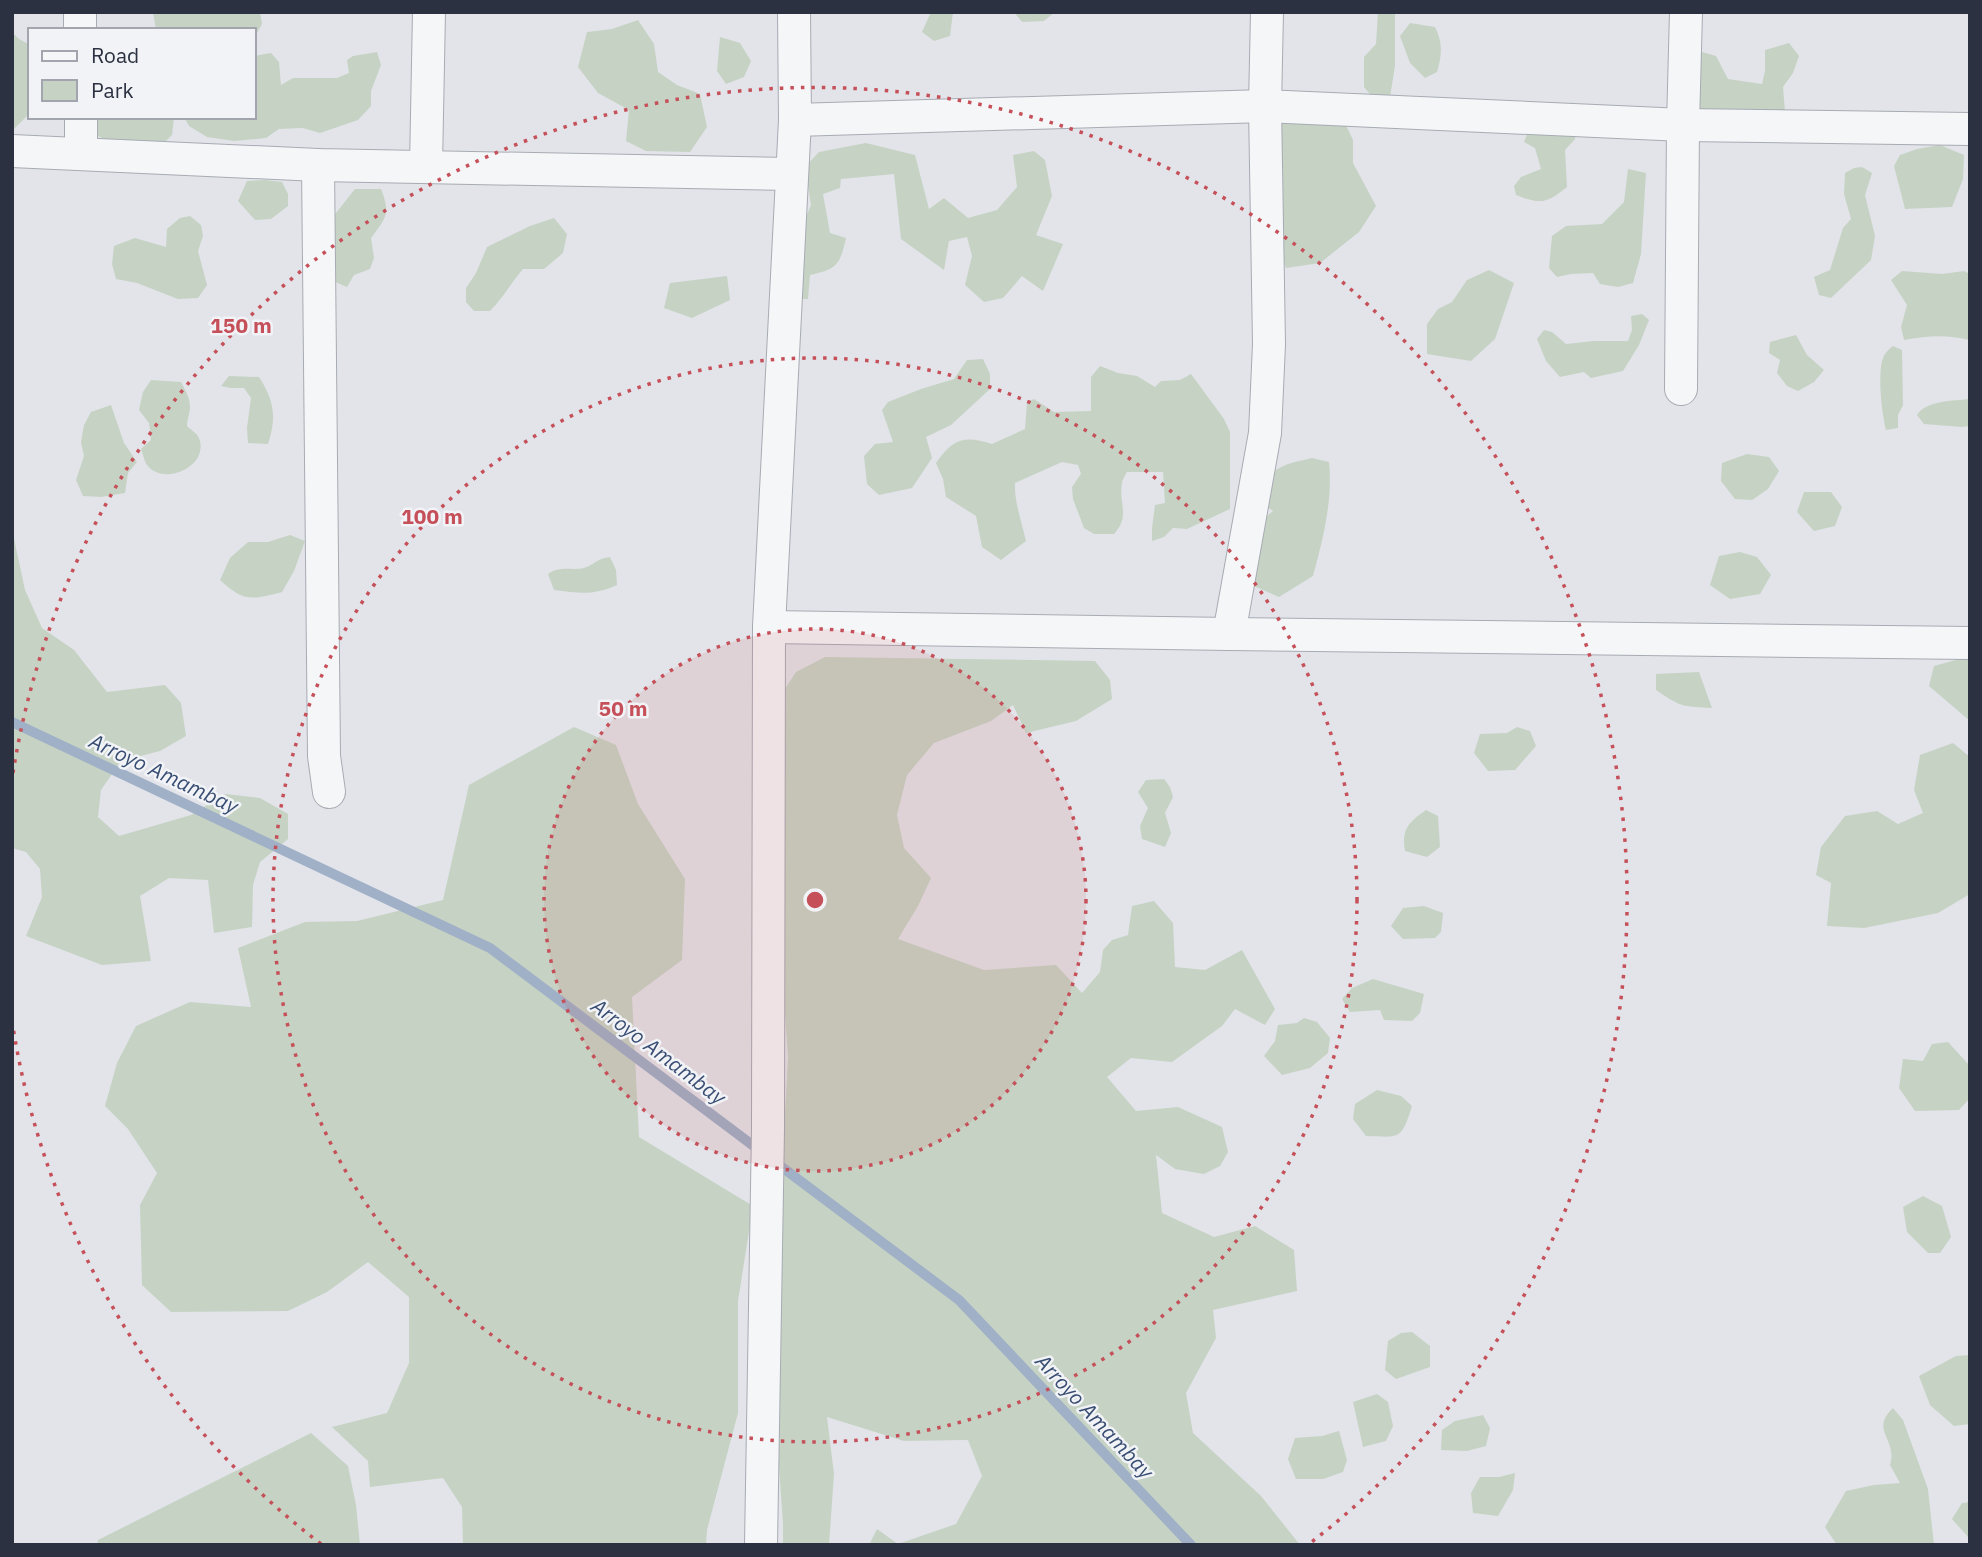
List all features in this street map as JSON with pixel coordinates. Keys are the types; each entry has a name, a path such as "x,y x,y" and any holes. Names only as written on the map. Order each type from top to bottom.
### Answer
{"street":[{"path":"426,166 429,12"},
{"path":"761,1545 768,1129 769,627 795,120 794,12"},
{"path":"1228,634 1265,433 1269,344 1265,106 1267,12"},
{"path":"1681,389 1686,12"},
{"path":"795,120 1265,106 1683,125 1970,130"},
{"path":"80,119 81,153"},
{"path":"12,151 318,165 792,174"},
{"path":"318,165 324,756 329,792"},
{"path":"769,627 1970,643"}],"green space":[{"path":"260,12 262,24 256,34 256,28 156,28 153,13"},
{"path":"931,12 953,12 950,36 934,41 922,32"},
{"path":"1014,12 1055,12 1044,21 1022,22"},
{"path":"1378,12 1395,12 1395,66 1390,97 1374,99 1364,87 1364,57 1376,44"},
{"path":"638,20 654,44 658,72 677,85 700,94 707,127 690,152 646,151 626,141 629,110 598,93 578,67 587,32 612,29"},
{"path":"1410,23 1435,27 1439,38 1441,55 1437,72 1425,78 1410,63 1400,36"},
{"path":"12,32 28,44 28,115 12,131"},
{"path":"720,37 740,43 751,61 744,77 726,84 717,71"},
{"path":"1789,43 1799,56 1793,73 1783,87 1785,112 1707,126 1691,105 1695,50 1716,56 1728,79 1762,84 1765,50"},
{"path":"377,52 381,65 371,91 371,106 358,120 320,133 303,128 279,129 266,138 234,141 207,137 189,126 185,119 256,119 256,56 271,53 279,62 281,85 293,78 337,78 349,73 347,60 353,56"},
{"path":"1341,115 1353,140 1353,163 1376,206 1359,232 1320,263 1286,268 1276,235 1267,133 1281,118"},
{"path":"85,119 174,119 172,135 165,142 114,141 95,134 88,128"},
{"path":"1575,122 1575,139 1565,150 1567,187 1543,201 1516,195 1514,186 1521,177 1541,169 1535,148 1524,142 1530,126"},
{"path":"866,143 915,155 929,209 944,198 968,218 997,210 1017,187 1013,155 1034,151 1045,160 1052,196 1036,235 1063,244 1043,291 1022,276 1003,298 984,302 965,285 972,256 967,237 949,241 944,270 901,239 894,174 841,179 840,188 823,194 830,233 846,238 844,247 839,260 832,268 810,275 808,299 795,299 800,232 811,205 805,167 819,152"},
{"path":"1940,145 1964,155 1963,179 1952,207 1905,209 1894,166 1900,155"},
{"path":"1862,167 1872,173 1865,195 1875,236 1871,260 1831,298 1819,295 1814,277 1830,270 1843,228 1851,219 1844,194 1845,173"},
{"path":"1628,169 1646,173 1641,254 1633,283 1618,287 1600,284 1593,273 1557,277 1549,268 1552,236 1566,226 1602,224 1624,202"},
{"path":"247,181 282,182 288,194 288,206 271,219 255,220 238,201"},
{"path":"355,189 381,189 386,210 371,238 374,258 370,269 354,275 347,287 333,281 332,218"},
{"path":"190,216 201,225 203,236 198,251 207,285 198,298 178,299 137,283 116,279 112,264 114,246 135,238 166,247 167,229 180,218"},
{"path":"554,218 567,234 563,253 544,269 523,269 490,311 474,311 466,302 466,288 487,247 530,226"},
{"path":"1489,270 1514,283 1495,339 1471,361 1427,354 1427,324 1438,309 1452,302 1467,280"},
{"path":"1902,271 1942,274 1964,271 1970,274 1969,340 1936,336 1904,340 1901,327 1907,305 1891,280"},
{"path":"727,276 730,300 692,318 664,308 670,283"},
{"path":"1642,314 1649,320 1639,345 1623,371 1591,378 1584,372 1560,377 1546,361 1537,339 1544,330 1552,332 1566,344 1628,341 1632,330 1631,316"},
{"path":"1796,335 1807,355 1824,370 1814,382 1798,391 1787,386 1777,373 1780,360 1769,353 1770,342"},
{"path":"1893,346 1902,350 1903,405 1898,415 1898,428 1886,430 1880,380 1882,360"},
{"path":"983,359 990,374 990,389 951,425 926,437 932,458 912,488 879,495 867,484 864,456 875,444 893,442 882,410 888,402 954,379 967,360"},
{"path":"1100,366 1137,376 1155,387 1161,381 1180,380 1191,374 1224,419 1230,432 1230,509 1187,529 1173,528 1164,537 1152,541 1155,505 1165,503 1163,472 1127,472 1122,483 1123,515 1119,527 1114,534 1094,534 1084,528 1073,499 1072,487 1081,474 1078,465 1062,462 1015,483 1017,505 1026,541 1001,560 982,547 976,516 946,497 943,479 936,463 948,449 960,441 974,440 992,444 1025,429 1027,402 1034,399 1054,412 1091,411 1091,377"},
{"path":"229,376 259,377 264,385 271,401 273,417 268,444 248,443 251,398 244,388 221,386"},
{"path":"151,380 181,382 190,403 187,426 199,438 201,448 198,457 192,465 174,474 155,471 146,463 141,449 151,440 149,423 139,410 143,392"},
{"path":"1970,399 1970,426 1924,424 1917,415 1927,406"},
{"path":"111,405 124,443 137,462 128,473 125,493 101,497 83,496 76,480 84,456 81,442 84,425 91,412"},
{"path":"1747,454 1769,457 1779,471 1768,489 1752,500 1735,499 1721,481 1722,463"},
{"path":"1312,458 1329,462 1328,505 1320,548 1313,576 1279,597 1252,585 1254,527 1273,511 1258,501 1266,481 1277,469"},
{"path":"1804,492 1831,492 1842,507 1835,526 1814,531 1797,512"},
{"path":"12,529 25,590 42,628 74,650 107,692 165,685 181,703 186,736 160,751 121,761 101,790 98,817 119,836 191,815 225,794 260,798 288,814 288,839 260,862 253,885 252,927 214,933 208,880 169,878 140,896 151,961 102,965 26,936 42,897 40,869 26,852 12,848"},
{"path":"290,535 305,541 294,571 282,592 255,598 242,596 220,580 230,558 248,542 268,542"},
{"path":"1740,552 1757,557 1771,575 1760,594 1730,599 1710,585 1719,556"},
{"path":"610,557 616,570 617,585 593,592 554,590 548,574 553,571 584,568"},
{"path":"1970,656 1970,721 1929,686 1934,666"},
{"path":"825,657 1095,661 1110,680 1112,699 1076,721 1026,733 1013,705 991,721 934,743 907,775 897,815 904,848 931,878 898,939 984,970 1056,965 1082,993 1100,972 1103,950 1112,940 1128,935 1132,906 1154,901 1173,923 1175,967 1205,970 1242,950 1275,1009 1265,1025 1235,1009 1222,1026 1172,1062 1131,1058 1107,1077 1136,1111 1178,1107 1222,1127 1228,1152 1220,1166 1204,1174 1175,1169 1156,1155 1162,1213 1214,1237 1255,1226 1294,1250 1297,1291 1213,1310 1216,1338 1186,1393 1193,1433 1261,1496 1300,1545 869,1545 877,1529 898,1544 956,1524 982,1476 968,1440 904,1441 827,1417 834,1474 829,1545 783,1545 772,1366 788,1057 782,969 779,698 796,672"},
{"path":"1699,672 1712,708 1682,705 1656,690 1656,674"},
{"path":"574,727 616,745 638,804 685,879 682,960 632,997 639,1137 753,1206 738,1301 738,1413 707,1530 706,1545 463,1545 462,1507 443,1478 370,1487 368,1461 332,1427 387,1413 409,1363 409,1297 368,1262 327,1292 288,1311 171,1312 142,1285 140,1205 157,1173 128,1129 105,1106 117,1063 136,1026 190,1002 251,1007 238,948 305,922 357,921 443,900 469,785"},
{"path":"1517,727 1530,731 1536,746 1515,770 1488,771 1474,753 1480,734 1507,733"},
{"path":"1953,743 1970,757 1970,894 1938,913 1864,928 1827,926 1831,883 1816,875 1821,847 1845,816 1877,811 1898,824 1923,813 1914,790 1920,755"},
{"path":"1164,779 1173,797 1165,813 1171,833 1165,847 1142,839 1140,826 1148,808 1138,792 1146,780"},
{"path":"1426,810 1438,816 1440,847 1427,857 1405,851 1404,843 1408,827"},
{"path":"1424,906 1443,913 1441,932 1435,938 1403,939 1391,926 1403,908"},
{"path":"1373,979 1424,994 1420,1013 1412,1021 1384,1020 1380,1010 1350,1012 1342,999 1352,988"},
{"path":"1304,1018 1317,1022 1330,1038 1328,1053 1310,1068 1282,1075 1264,1056 1275,1041 1278,1025 1297,1023"},
{"path":"1948,1042 1969,1065 1970,1098 1959,1110 1915,1111 1899,1088 1903,1059 1923,1061 1932,1044"},
{"path":"1377,1090 1401,1096 1412,1106 1405,1126 1398,1134 1386,1137 1366,1136 1353,1119 1355,1104"},
{"path":"1923,1196 1942,1206 1951,1237 1940,1253 1928,1253 1907,1232 1903,1207"},
{"path":"1412,1332 1430,1346 1430,1367 1396,1379 1385,1370 1388,1341 1401,1333"},
{"path":"1970,1355 1970,1424 1954,1426 1930,1405 1919,1376 1956,1356"},
{"path":"1377,1394 1388,1402 1393,1426 1386,1441 1363,1447 1353,1402"},
{"path":"1893,1408 1903,1420 1928,1489 1934,1545 1837,1545 1825,1527 1846,1491 1900,1483 1890,1465 1890,1448 1884,1429 1886,1416"},
{"path":"1483,1415 1490,1428 1486,1446 1467,1451 1441,1450 1442,1430 1455,1421"},
{"path":"1339,1431 1347,1460 1343,1472 1323,1479 1296,1479 1288,1459 1295,1438 1322,1436"},
{"path":"311,1433 348,1466 360,1545 97,1545 98,1540"},
{"path":"1515,1473 1513,1490 1498,1516 1473,1513 1471,1493 1480,1477 1499,1477"},
{"path":"1970,1502 1968,1537 1952,1519 1962,1503"}],"waterway":[{"name":"Arroyo Amambay","path":"12,722 490,948 959,1300 1191,1545"}]}
